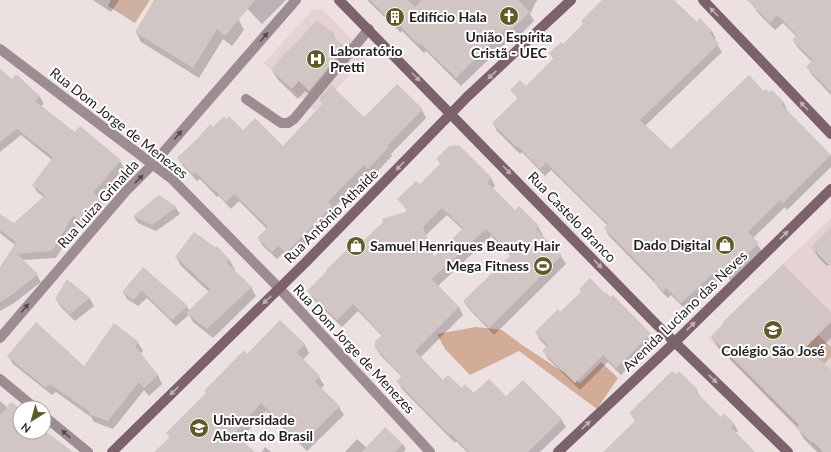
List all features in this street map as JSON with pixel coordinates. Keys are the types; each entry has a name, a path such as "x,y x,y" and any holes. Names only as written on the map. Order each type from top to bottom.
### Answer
{"main road":[{"name":"Rua Castelo Branco","path":"339,0 452,113 675,342 788,452"},
{"name":"Rua Antônio Athaíde","path":"112,452 279,288 452,113 571,0"},
{"path":"703,0 831,134"},
{"name":"Avenida Luciano das Neves","path":"558,452 675,342 831,189"}],"street":[{"name":"Rua Luiza Grinalda","path":"0,338 126,191 153,164 296,0"},
{"path":"246,99 281,123 288,123 368,29"},
{"name":"Rua Dom Jorge de Menezes","path":"0,49 172,179 279,288 430,452"},
{"path":"0,379 25,400"},
{"path":"52,423 88,452"}],"shaded area":[{"path":"111,0 150,0 135,23 108,6"},
{"name":"Laboratório Pretti","path":"322,9 368,56 315,111 264,63 312,10"},
{"name":"Colégio São José","path":"831,218 831,452 820,452 708,338"},
{"path":"476,327 502,330 580,383 601,362 618,378 597,409 519,351 470,375 445,349 437,334"},
{"path":"818,335 831,347 831,357 804,384 786,367"}],"building":[{"path":"154,0 255,0 225,36 217,29 193,68 135,32"},
{"path":"370,0 408,0 415,7 422,0 518,0 530,12 509,32 505,29 456,78 420,43 419,45 397,23 395,25"},
{"path":"602,0 674,0 697,22 700,18 712,31 710,33 719,44 640,120 671,149 749,75 764,91 766,89 769,92 772,90 784,102 781,104 831,155 783,203 780,200 748,232 759,243 727,274 720,267 681,303 666,288 663,292 653,282 655,280 604,228 608,224 546,163 540,169 518,146 516,147 492,123 518,98 510,90 520,80 526,86 554,58 549,53 561,42 563,44 583,24 581,21"},
{"path":"747,0 831,0 831,92 806,67 813,60 792,40 797,35 777,15 770,23"},
{"path":"317,20 334,33 332,35 345,47 309,91 299,81 292,89 271,70 284,54"},
{"path":"0,69 12,79 16,74 40,96 35,101 75,132 80,126 121,160 93,193 101,199 80,220 73,216 52,251 17,254 38,274 12,295 0,302 0,267 16,242 0,230 0,214 14,223 45,195 32,185 53,157 17,129 0,142"},
{"path":"397,84 423,109 387,146 389,147 368,169 364,165 328,202 332,206 286,253 278,246 272,252 257,238 268,227 234,194 226,202 195,172 192,174 177,158 210,124 213,127 224,116 226,119 229,116 243,130 255,118 283,146 323,103 319,99 331,85 364,117"},
{"path":"459,145 492,178 487,182 515,210 519,206 539,226 536,229 562,255 489,328 463,301 512,254 486,229 432,279 459,307 415,351 443,380 448,375 462,388 465,384 474,393 489,379 506,396 523,380 562,419 528,452 469,452 396,381 402,376 375,348 375,341 382,335 353,304 337,320 307,291 356,241 360,244 383,222 382,219 408,211 397,199 416,181 420,184 441,163 436,159 449,146","holes":["442,208 463,228 433,258 423,227"]},
{"path":"159,195 177,207 152,225 133,216"},
{"path":"831,227 831,267 811,247"},
{"path":"194,232 215,247 217,246 230,260 227,263 252,287 207,329 186,313 211,289 175,257"},
{"name":"Colégio São José","path":"783,264 831,312 831,322 806,347 831,370 831,452 823,452 796,428 799,425 711,337 724,323 723,322"},
{"path":"143,267 188,306 172,320 142,291 133,300 122,292"},
{"path":"590,278 610,297 613,295 651,334 616,368 603,355 575,383 542,351 548,345 535,332 558,309 560,312 582,291 579,289"},
{"path":"65,282 71,282 90,298 70,314 55,299"},
{"path":"280,320 305,344 297,353 320,376 315,382 340,406 302,444 261,403 234,434 255,452 154,452 170,437 166,433 206,393 204,391 244,350 247,354"},
{"path":"36,322 84,366 114,323 139,342 135,346 158,375 144,388 139,382 108,421 88,414 90,412 50,384 46,388 7,356"},
{"path":"672,371 676,374 679,371 698,390 696,392 721,417 724,413 735,424 731,427 755,452 603,452 636,420 629,413"},
{"path":"12,403 12,440 52,440 52,436 73,452 0,452 0,415"},
{"path":"385,427 403,444 395,452 362,452"}],"place":[{"name":"União Espírita Cristã - UEC","path":"509,16"},
{"name":"Edifício Hala","path":"395,17"},
{"name":"Laboratório Pretti","path":"316,59"},
{"name":"Dado Digital","path":"725,245"},
{"name":"Samuel Henriques Beauty Hair","path":"356,246"},
{"name":"Mega Fitness","path":"543,266"},
{"name":"Colégio São José","path":"773,330"},
{"name":"Universidade Aberta do Brasil","path":"199,428"}]}
